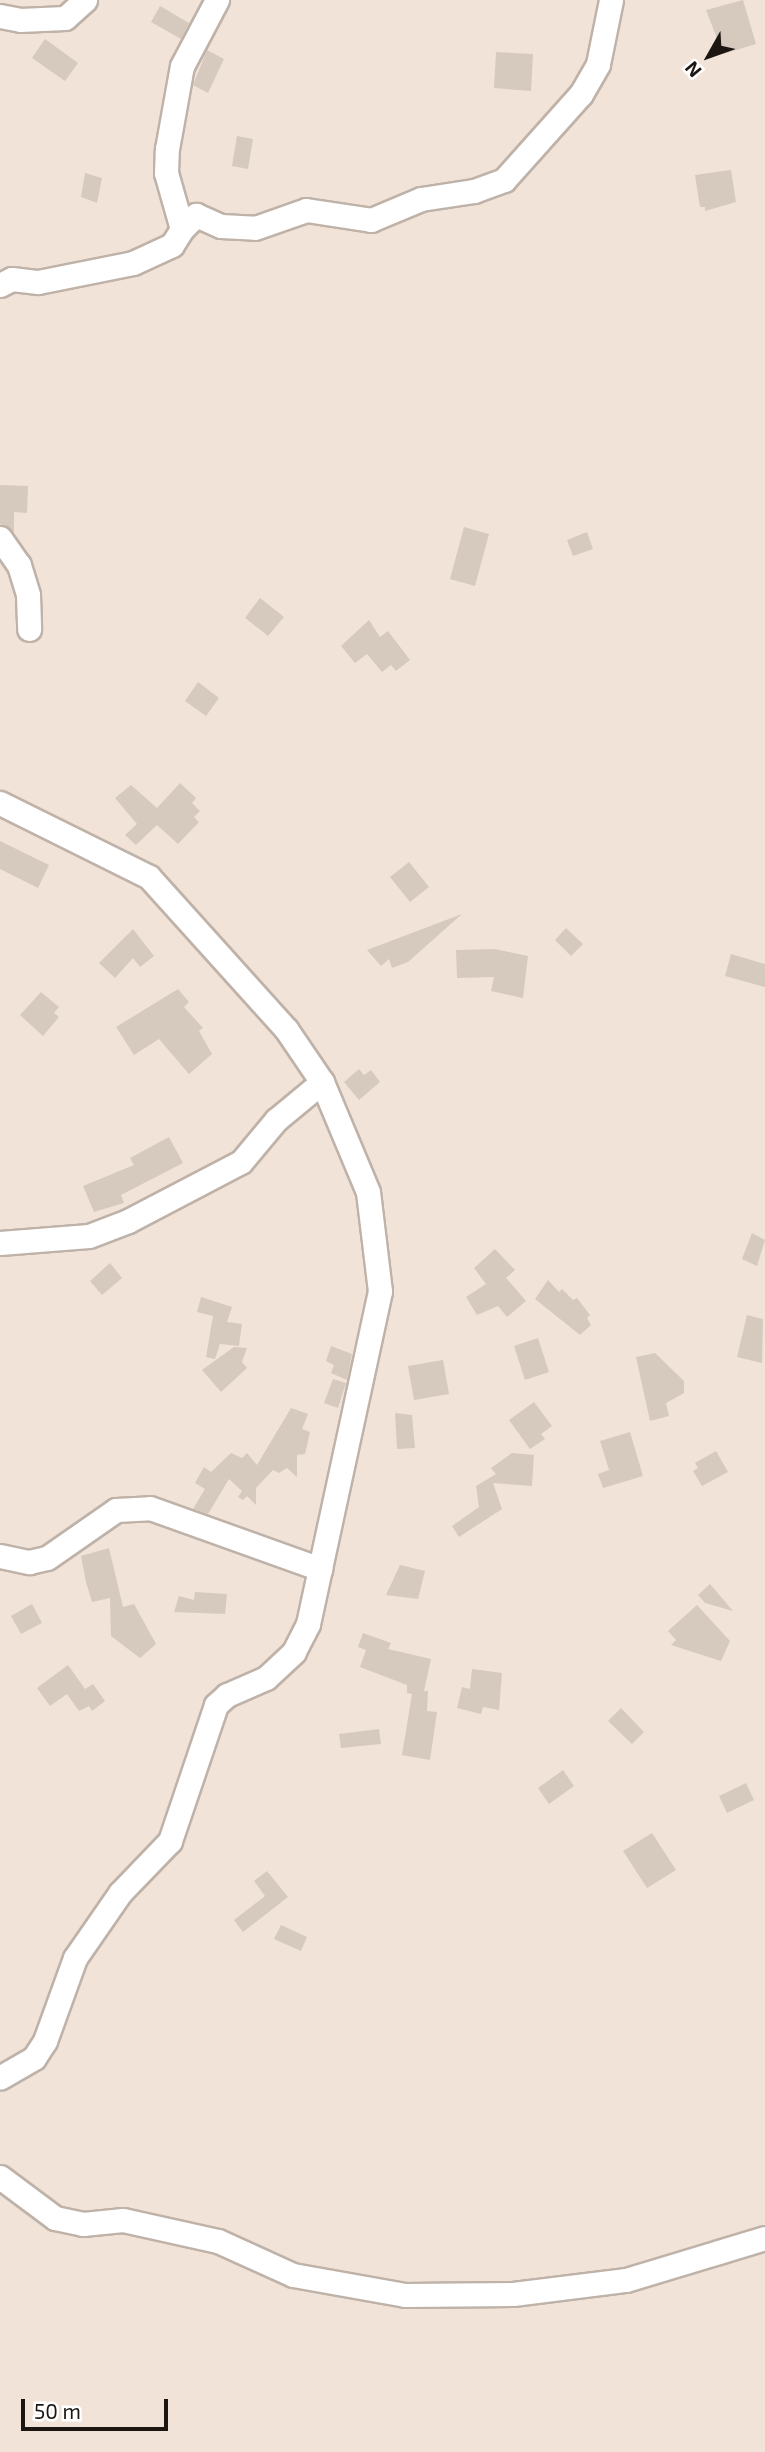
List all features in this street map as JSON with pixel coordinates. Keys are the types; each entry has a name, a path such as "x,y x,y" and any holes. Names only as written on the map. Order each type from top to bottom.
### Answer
{"street":[{"path":"0,16 20,20 65,18 85,0"},
{"path":"182,229 166,173 167,149 182,66 217,0"},
{"path":"0,285 12,279 38,282 133,263 172,245 182,229 197,215 221,226 255,228 306,210 371,220 421,199 474,191 504,180 581,94 598,64 611,0"},
{"path":"0,538 19,565 28,595 29,629"},
{"path":"0,803 149,877 264,1003 322,1082 368,1192 380,1291 308,1624 294,1652 266,1678 227,1695 216,1705 170,1841 120,1893 75,1958 45,2041 34,2057 0,2078"},
{"path":"0,1242 89,1236 128,1221 241,1162 276,1120 322,1082"},
{"path":"0,1556 29,1562 47,1558 116,1510 150,1508 320,1569"},
{"path":"0,2177 10,2198 55,2218 83,2224 123,2220 218,2241 293,2275 405,2295 513,2294 626,2280 765,2238"}],"building":[{"path":"743,0 756,44 723,54 706,10"},
{"path":"160,6 189,23 181,39 151,22"},
{"path":"45,39 78,63 65,81 32,58"},
{"path":"207,50 224,59 208,93 193,85"},
{"path":"496,52 533,54 531,91 494,88"},
{"path":"237,136 253,139 248,169 232,166"},
{"path":"731,170 736,202 705,211 705,207 700,207 695,175"},
{"path":"85,173 102,178 97,203 81,197"},
{"path":"0,485 28,486 27,513 14,512 14,533 0,524"},
{"path":"464,527 489,534 475,586 450,579"},
{"path":"587,532 593,549 573,556 567,540"},
{"path":"260,598 284,617 268,636 245,618"},
{"path":"369,620 380,637 388,631 410,660 396,671 391,665 382,672 367,654 355,663 341,646"},
{"path":"198,682 219,698 206,716 185,701"},
{"path":"180,783 196,798 192,803 200,811 194,817 199,822 178,844 157,825 136,845 125,835 137,824 115,798 131,785 157,808"},
{"path":"0,841 49,865 38,888 0,869"},
{"path":"409,862 429,887 410,902 390,877"},
{"path":"462,914 408,962 392,968 389,959 381,966 367,950"},
{"path":"566,928 583,944 571,956 555,940"},
{"path":"133,929 154,956 140,967 133,958 115,978 99,963"},
{"path":"495,949 528,956 523,998 491,991 494,977 457,978 456,950"},
{"path":"731,954 765,964 765,987 725,976"},
{"path":"178,989 189,1002 184,1007 203,1028 199,1031 212,1054 189,1074 159,1039 134,1055 116,1027"},
{"path":"41,992 59,1007 54,1013 59,1017 43,1036 20,1015"},
{"path":"359,1069 364,1075 371,1070 380,1082 359,1100 344,1082"},
{"path":"169,1137 183,1163 121,1195 124,1203 94,1212 83,1186 134,1165 130,1158"},
{"path":"752,1233 765,1240 757,1266 742,1259"},
{"path":"495,1249 515,1270 506,1278 526,1301 507,1317 498,1306 477,1315 466,1297 486,1284 474,1268"},
{"path":"110,1263 122,1278 102,1295 90,1281"},
{"path":"548,1280 559,1292 562,1289 573,1300 577,1298 590,1315 587,1318 591,1325 580,1335 535,1299"},
{"path":"201,1297 232,1307 227,1322 242,1324 239,1346 220,1344 215,1359 206,1357 213,1316 197,1312"},
{"path":"747,1315 763,1319 762,1363 737,1357"},
{"path":"538,1338 549,1372 525,1380 514,1346"},
{"path":"331,1346 352,1354 347,1380 331,1373 334,1365 326,1361"},
{"path":"234,1347 247,1348 242,1362 247,1368 221,1392 202,1370"},
{"path":"655,1353 684,1381 684,1393 666,1403 669,1416 650,1421 636,1357"},
{"path":"443,1360 449,1394 414,1400 408,1366"},
{"path":"333,1379 346,1383 338,1408 324,1403"},
{"path":"534,1402 552,1426 541,1434 545,1439 530,1449 509,1420"},
{"path":"291,1408 308,1414 302,1429 310,1432 305,1454 297,1455 297,1477 287,1468 279,1473 273,1470 256,1488 256,1505 247,1496 243,1500 238,1497 242,1491 229,1479 208,1514 193,1509 205,1489 195,1483 204,1467 211,1472 231,1453 242,1458 247,1453 257,1465"},
{"path":"395,1413 412,1415 415,1448 397,1449"},
{"path":"630,1432 643,1476 603,1488 598,1474 609,1470 600,1441"},
{"path":"716,1451 728,1472 702,1486 693,1471 698,1468 695,1463"},
{"path":"512,1453 534,1455 532,1486 493,1483 502,1509 459,1537 452,1526 479,1507 476,1486 496,1474 491,1468"},
{"path":"109,1548 123,1607 134,1604 156,1644 140,1658 111,1636 110,1598 92,1602 86,1582 81,1556"},
{"path":"400,1565 425,1571 418,1599 386,1595"},
{"path":"710,1584 733,1611 705,1603 698,1595"},
{"path":"195,1592 227,1594 225,1614 174,1612 179,1596 194,1600"},
{"path":"32,1604 42,1623 21,1634 11,1616"},
{"path":"697,1605 730,1641 721,1661 671,1645 676,1640 668,1631"},
{"path":"363,1633 391,1643 388,1649 431,1659 424,1691 428,1691 427,1711 437,1712 430,1760 402,1755 412,1694 407,1693 407,1685 360,1667 366,1650 358,1647"},
{"path":"68,1665 85,1689 93,1684 105,1701 92,1711 89,1706 79,1711 67,1694 50,1706 37,1688"},
{"path":"472,1669 502,1673 499,1710 483,1707 481,1714 457,1708 462,1687 470,1689"},
{"path":"621,1708 644,1732 632,1744 608,1721"},
{"path":"379,1729 381,1744 341,1748 339,1734"},
{"path":"563,1770 574,1786 549,1804 538,1788"},
{"path":"746,1783 754,1800 727,1813 719,1796"},
{"path":"652,1833 676,1870 647,1888 623,1851"},
{"path":"267,1871 288,1897 243,1932 234,1920 265,1896 254,1881"},
{"path":"281,1925 307,1937 301,1951 274,1939"}]}
